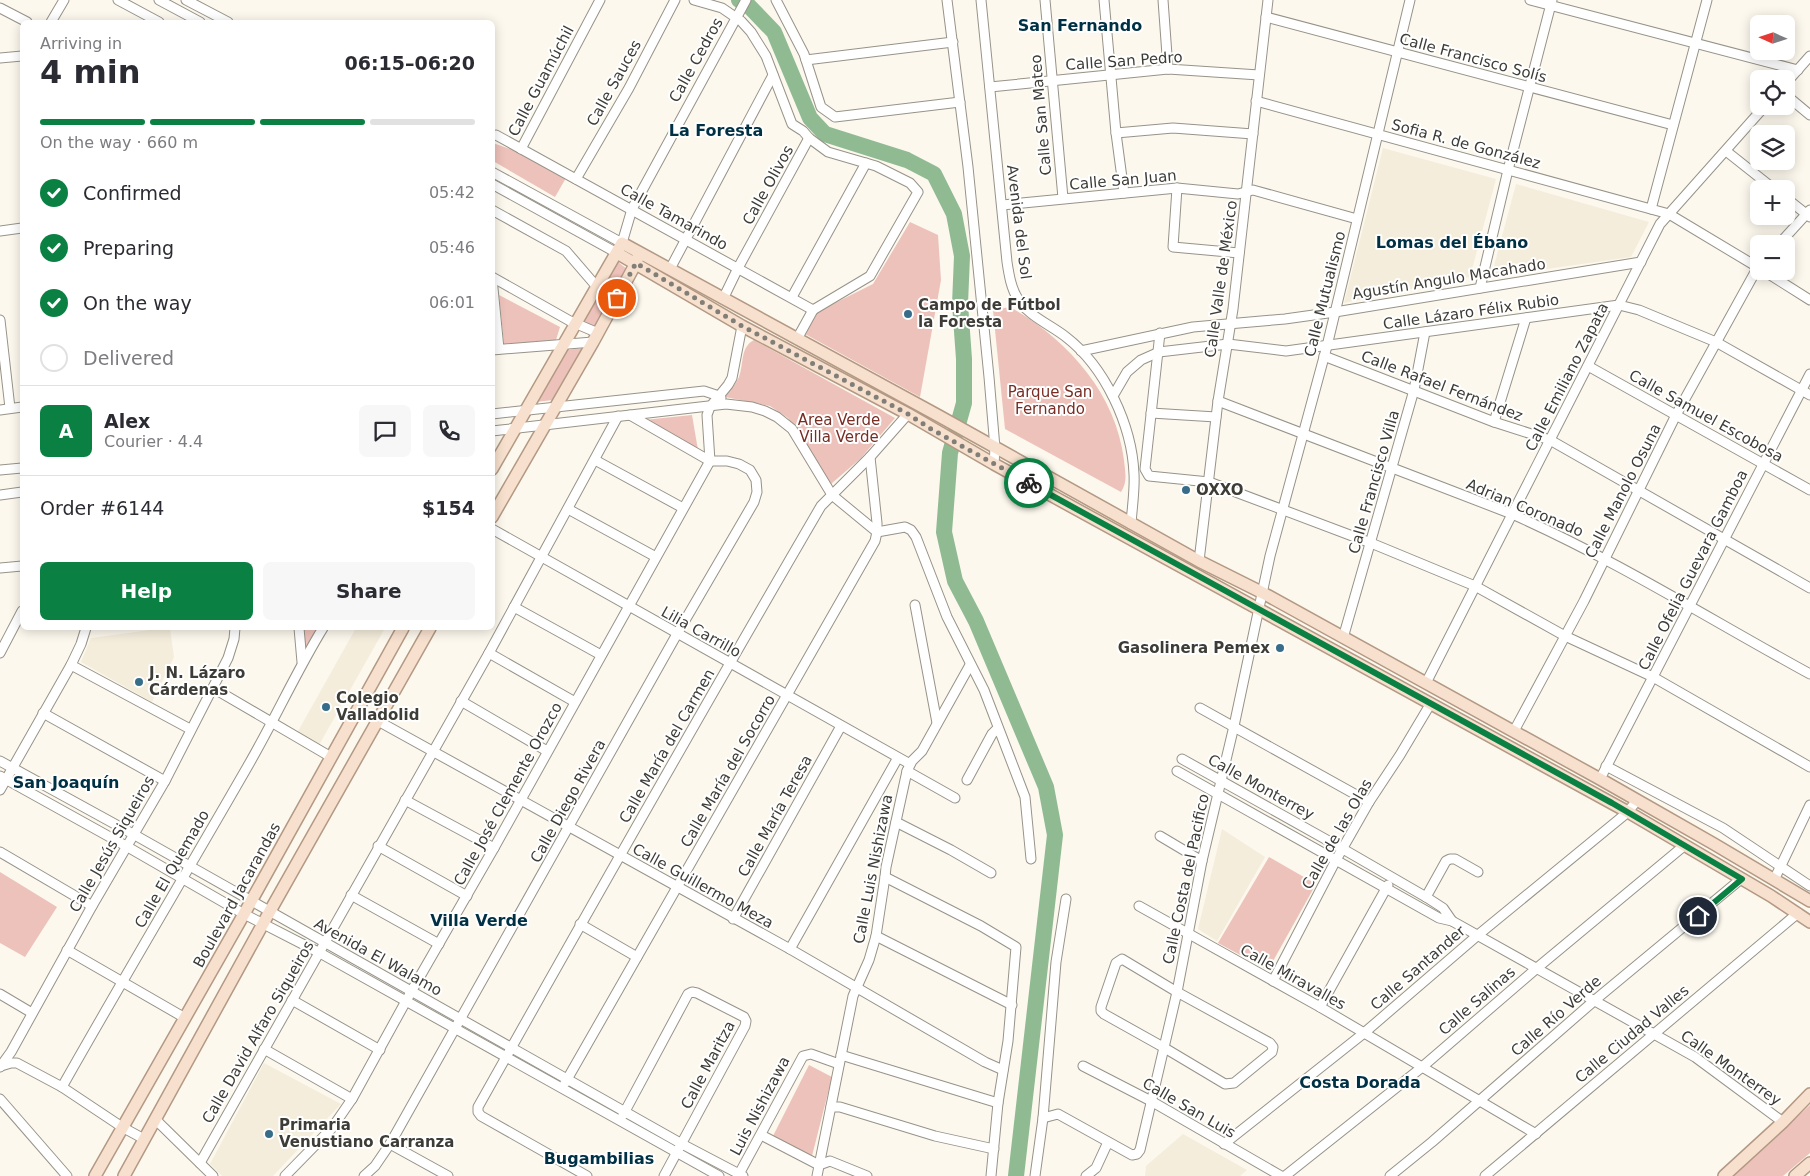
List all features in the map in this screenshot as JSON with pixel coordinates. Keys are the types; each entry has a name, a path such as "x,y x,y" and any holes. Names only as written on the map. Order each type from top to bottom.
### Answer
{"main road":[{"path":"495,464 528,410 562,345 619,248 638,258 742,326 908,414 994,464 1628,812 1742,879 1810,922"},
{"path":"638,258 670,270 976,436 1131,524 1263,593 1600,779 1810,901"},
{"path":"495,512 596,338 638,258"},
{"name":"Boulevard Jacarandas","path":"95,1176 244,914 402,630"},
{"path":"129,1174 154,1119 429,630"},
{"path":"1724,1176 1784,1122 1810,1094"},
{"path":"1795,1176 1810,1163"}],"street":[{"path":"52,20 64,0"},
{"path":"118,0 155,20"},
{"path":"160,0 196,20"},
{"path":"186,0 224,20"},
{"name":"Calle Guamúchil","path":"521,149 600,0"},
{"name":"Calle Sauces","path":"576,179 675,0"},
{"path":"694,0 738,14 766,56 792,124 828,152 876,166 910,183 918,192 870,276 813,310 797,340"},
{"name":"Calle Cedros","path":"619,248 632,209 746,0"},
{"path":"776,0 806,60 817,99 821,107 834,117 960,102"},
{"path":"947,0 973,215 995,448 994,464"},
{"name":"Avenida del Sol","path":"981,0 1007,262 1011,283 1018,300 1030,311 1067,337 1082,351 1113,396 1124,422 1131,449 1134,475 1131,524"},
{"name":"Calle San Mateo","path":"1044,0 1063,198"},
{"path":"1104,0 1116,133 1124,193"},
{"path":"1163,0 1168,69"},
{"name":"Calle Valle de México","path":"1199,561 1218,401 1232,323 1268,0"},
{"name":"Calle Mutualismo","path":"1259,608 1282,510 1327,346 1410,0"},
{"path":"1530,0 1552,3 1798,70"},
{"path":"1651,209 1707,0"},
{"path":"1480,288 1508,170 1552,3"},
{"path":"0,8 23,20"},
{"name":"Calle Francisco Solís","path":"1266,17 1673,125"},
{"path":"806,60 953,42"},
{"path":"0,58 20,56"},
{"path":"1795,73 1810,56"},
{"name":"Calle San Pedro","path":"990,87 1168,69 1260,75"},
{"path":"670,270 773,75"},
{"name":"Sofia R. de González","path":"1256,101 1669,214 1750,263"},
{"path":"1795,103 1810,115"},
{"name":"Calle Emiliano Zapata","path":"1426,683 1660,224 1758,115"},
{"path":"1116,133 1173,128 1253,134"},
{"name":"Calle Tamarindo","path":"496,135 813,310"},
{"name":"Calle Olivos","path":"723,299 809,138"},
{"path":"1726,151 1763,180"},
{"path":"792,298 866,163"},
{"path":"495,174 619,248"},
{"path":"495,186 619,248"},
{"path":"1177,188 1173,247 1239,252"},
{"name":"Calle San Juan","path":"1002,205 1177,188 1238,194 1253,190 1357,219"},
{"path":"1788,235 1809,214 1795,204"},
{"path":"495,212 566,251 597,287"},
{"path":"0,231 20,228"},
{"name":"Agustín Angulo Macahado","path":"1082,351 1193,327 1285,319 1335,312 1641,262"},
{"path":"495,280 576,323 596,338"},
{"name":"Calle Manolo Osuna","path":"1514,731 1566,636 1676,415 1752,280"},
{"name":"Sofia R. de González","path":"1778,280 1810,300"},
{"path":"1619,305 1639,310 1716,342 1806,392"},
{"name":"Calle Lázaro Félix Rubio","path":"1159,352 1228,344 1286,351 1619,305"},
{"path":"1494,422 1526,318"},
{"path":"0,320 10,408"},
{"path":"710,461 707,415 710,407 728,386 732,378 742,326"},
{"path":"495,332 496,350 562,345 596,338"},
{"name":"Calle Francisco Villa","path":"1343,638 1414,390 1425,332"},
{"path":"1160,333 1145,470 1149,476 1209,482 1371,543 1475,586 1566,636 1652,677 1810,767"},
{"path":"1113,396 1128,372 1141,360 1159,352"},
{"name":"Calle Rafael Fernández","path":"1324,356 1494,422 1550,440 1810,588"},
{"name":"Calle Samuel Escobosa","path":"1588,366 1810,490"},
{"name":"Calle Ofelia Guevara Gamboa","path":"1600,779 1763,464 1806,392 1810,374"},
{"path":"495,414 704,391 719,396 726,404"},
{"name":"Adrian Coronado","path":"1218,401 1512,514 1558,534 1690,605 1739,635 1810,674"},
{"path":"495,431 726,404 752,407 777,416 792,429 832,495 877,532 905,527 911,530 916,537 944,610 984,690 1025,797 1031,859"},
{"path":"0,410 20,407"},
{"path":"1151,413 1216,417"},
{"name":"Calle María del Carmen","path":"587,1176 481,1116 478,1112 478,1107 580,924 821,506 870,457 908,414"},
{"path":"630,415 710,461"},
{"name":"Calle David Alfaro Siqueiros","path":"200,1163 489,653 618,416"},
{"name":"Calle María del Socorro","path":"562,1088 636,957 678,888 875,540 877,532 870,457"},
{"path":"595,460 683,508"},
{"name":"Calle José Clemente Orozco","path":"285,1176 332,1128 352,1099 710,461"},
{"name":"Calle Diego Rivera","path":"364,1176 390,1144 677,634 754,502 756,480 750,470 739,464 727,461 710,461"},
{"path":"0,470 20,468"},
{"path":"0,495 20,492"},
{"path":"568,509 656,557"},
{"name":"Lilia Carrillo","path":"495,531 895,755 908,768 955,798"},
{"path":"0,568 20,566"},
{"path":"915,605 937,723"},
{"path":"514,607 601,655"},
{"name":"Calle Costa del Pacifico","path":"1108,1142 1132,1154 1137,1154 1140,1150 1177,992 1202,861 1234,726 1259,608"},
{"path":"0,653 20,616"},
{"path":"0,790 3,778 13,768 71,665 85,630"},
{"name":"Calle Jesús Siqueiros","path":"0,1066 165,781 228,658 235,630"},
{"path":"299,630 302,662"},
{"name":"Calle El Quemado","path":"62,1087 273,722 302,662 321,630"},
{"path":"489,653 575,702"},
{"path":"908,768 922,751 970,664"},
{"path":"71,665 190,729"},
{"path":"213,688 332,757"},
{"path":"461,701 547,751"},
{"name":"Calle de las Olas","path":"1273,982 1336,860 1369,802 1400,756 1431,703"},
{"path":"1200,708 1369,802"},
{"path":"43,713 165,781"},
{"name":"Calle Guillermo Meza","path":"378,720 790,949 985,1062 1003,1070"},
{"name":"Calle María Teresa","path":"733,919 841,726"},
{"path":"968,780 992,734 998,728"},
{"path":"790,949 897,758"},
{"name":"Calle Monterrey","path":"1182,759 1426,897 1443,908 1452,921"},
{"name":"Avenida El Walamo","path":"0,761 740,1175"},
{"path":"1606,766 1723,828 1810,886"},
{"name":"Calle Luis Nishizawa","path":"817,1176 853,996 869,960 876,936 886,867 908,768"},
{"name":"Calle Monterrey","path":"1177,771 1439,918 1452,921 1478,935 1695,1057 1784,1122"},
{"name":"Avenida El Walamo","path":"3,778 244,914 320,953 676,1154 719,1176"},
{"path":"405,800 494,848"},
{"name":"Calle Santander","path":"1224,1144 1364,1032 1478,935 1628,812 1637,800"},
{"path":"1774,880 1810,805"},
{"path":"896,822 991,873"},
{"path":"1160,836 1202,861"},
{"name":"Calle Salinas","path":"1283,1176 1421,1068 1537,968 1685,845"},
{"path":"378,846 466,896"},
{"path":"0,852 92,906"},
{"path":"1426,897 1446,861 1450,859 1455,859 1478,872"},
{"path":"886,877 981,926 1016,947 1012,1005 998,1104 991,1176"},
{"path":"1320,1007 1392,878"},
{"name":"Calle Río Verde","path":"1390,1176 1480,1101 1595,1000 1742,879"},
{"path":"351,895 439,944"},
{"path":"1035,1176 1043,1118 1056,962 1066,899"},
{"name":"Calle Miravalles","path":"1139,906 1364,1032 1421,1068 1536,1134"},
{"name":"Calle Ciudad Valles","path":"1485,1176 1798,913"},
{"path":"580,924 636,957"},
{"path":"876,936 1012,1005"},
{"path":"67,950 185,1018"},
{"path":"1122,959 1177,992 1270,1043 1273,1047 1272,1052 1254,1068 1230,1084 1225,1084 1101,1011 1116,963 1122,959"},
{"name":"Calle Maritza","path":"625,1111 688,994 692,992 744,1017 746,1026 664,1176"},
{"path":"0,994 32,1013"},
{"path":"292,1000 380,1050"},
{"path":"264,1049 352,1099"},
{"name":"Luis Nishizawa","path":"740,1175 803,1056 811,1054 839,1064"},
{"path":"841,1055 998,1104"},
{"path":"0,1066 17,1063 62,1087 122,1127 144,1139"},
{"name":"Calle San Luis","path":"1083,1066 1150,1101 1283,1176"},
{"path":"0,1099 67,1176"},
{"path":"831,1107 840,1107 935,1136 994,1149"},
{"path":"620,1121 625,1111"},
{"path":"1043,1118 1058,1114 1108,1142 1096,1168 1086,1176"},
{"path":"154,1119 213,1176"},
{"path":"761,1135 819,1165 830,1161 867,1176"},
{"path":"390,1144 437,1174 448,1176"}],"shaded area":[{"path":"1383,148 1496,179 1470,277 1344,303"},
{"path":"1516,184 1649,222 1631,257 1491,277"},
{"name":"J. N. Lázaro Cárdenas","path":"150,630 170,630 174,657 152,702 81,662 91,638"},
{"name":"Colegio Valladolid","path":"355,630 384,630 319,745 297,733"},
{"path":"1222,829 1265,857 1217,941 1198,929"},
{"name":"Primaria Venustiano Carranza","path":"264,1063 341,1104 273,1176 222,1176 210,1164"},
{"path":"1183,1134 1247,1170 1240,1176 1145,1176 1146,1166"}],"green space":[{"path":"495,144 516,151 566,178 555,197 495,162"},
{"path":"910,222 938,235 941,280 920,397 805,334 815,313 873,284"},
{"path":"618,262 627,269 595,326 582,322"},
{"path":"499,295 560,327 556,340 504,344"},
{"name":"Parque San Fernando","path":"1010,307 1051,335 1085,370 1099,391 1111,412 1119,436 1126,476 1121,492 1005,429 993,310"},
{"name":"Area Verde Villa Verde","path":"754,340 895,418 861,458 831,484 788,418 770,406 725,397 739,377 746,347"},
{"path":"584,348 553,400 536,402 566,350"},
{"path":"692,415 699,456 634,421"},
{"path":"303,630 316,630 305,649"},
{"path":"1269,857 1316,884 1268,970 1218,943"},
{"path":"0,872 57,907 25,957 0,943"},
{"path":"809,1065 832,1077 812,1156 773,1136"},
{"path":"1810,1105 1810,1153 1783,1176 1733,1176"}],"waterway":[{"path":"739,0 747,4 774,32 810,118 825,134 907,160 934,174 954,214 962,256 960,304 964,359 964,403 950,453 944,532 955,581 976,621 1046,787 1055,835 1016,1176"}],"way so far":[{"path":"617,298 636,263 742,326 908,414 931,429 1029,483"}],"place":[{"name":"Campo de Fútbol la Foresta","path":"908,314"},
{"name":"OXXO","path":"1186,490"},
{"name":"Gasolinera Pemex","path":"1280,648"},
{"name":"J. N. Lázaro Cárdenas","path":"139,682"},
{"name":"Colegio Valladolid","path":"326,707"},
{"name":"Primaria Venustiano Carranza","path":"269,1134"}],"district":[{"name":"San Fernando","path":"1080,25"},
{"name":"La Foresta","path":"716,130"},
{"name":"Lomas del Ébano","path":"1452,242"},
{"name":"San Joaquín","path":"66,782"},
{"name":"Villa Verde","path":"479,920"},
{"name":"Costa Dorada","path":"1360,1082"},
{"name":"Bugambilias","path":"599,1158"}],"route":[{"path":"1029,483 1612,803 1742,879 1698,916"}]}
